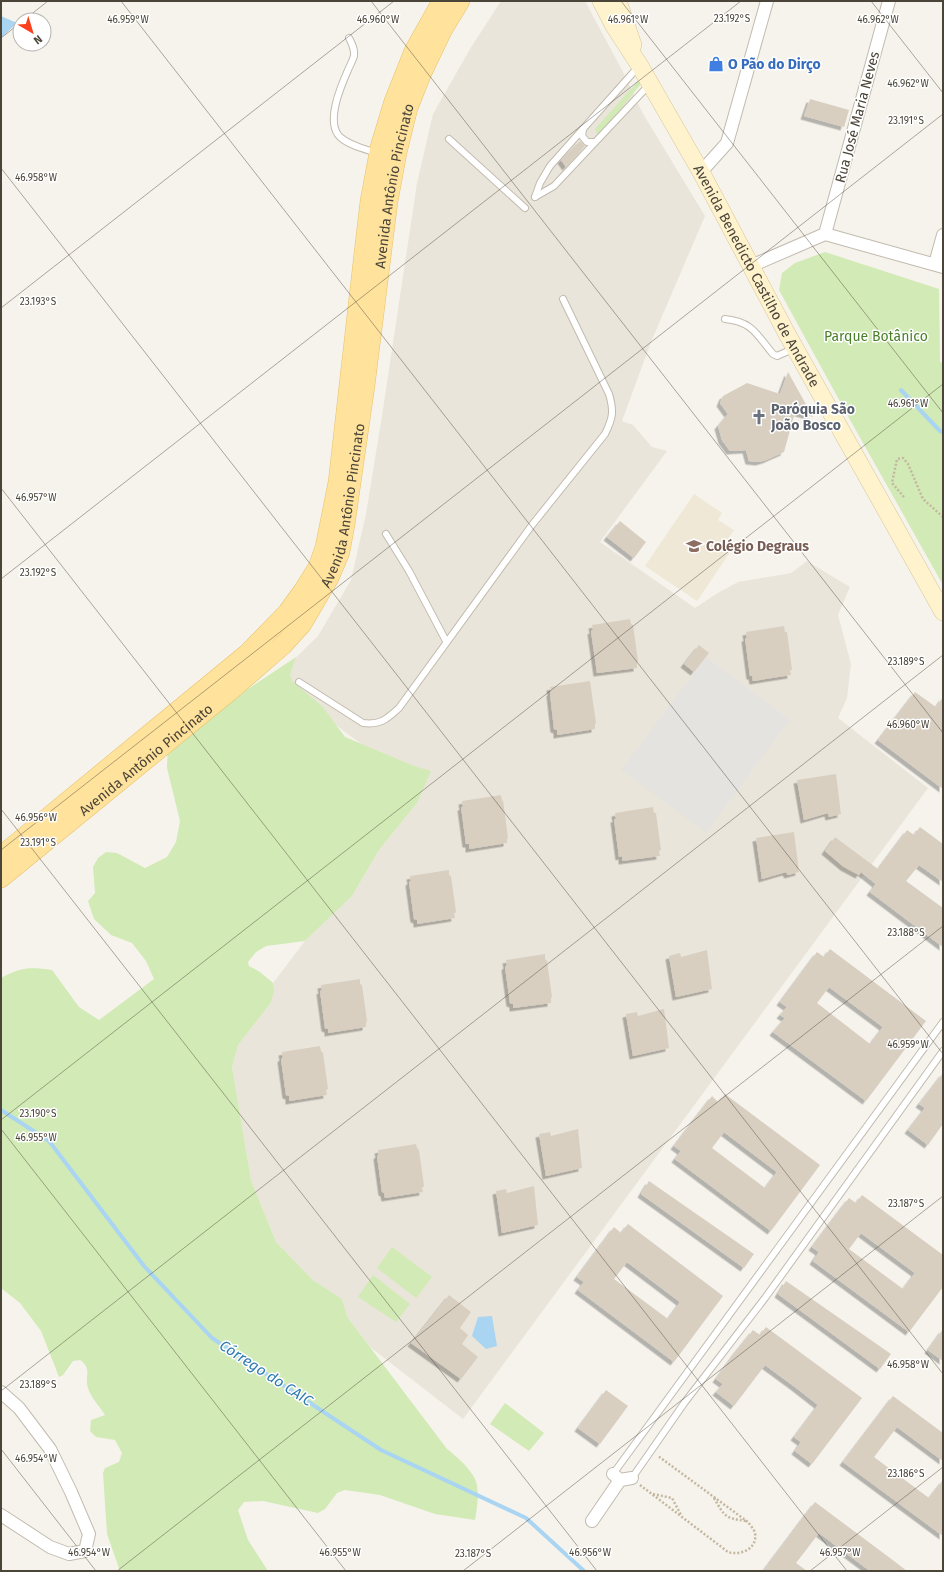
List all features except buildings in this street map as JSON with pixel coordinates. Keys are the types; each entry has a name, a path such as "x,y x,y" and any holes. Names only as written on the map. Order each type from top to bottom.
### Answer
{"main road":[{"name":"Avenida Antônio Pincinato","path":"1,856 248,653 287,613 318,567 325,547 338,482 364,252 379,153 394,101 414,51 442,1"},
{"name":"Avenida Antônio Pincinato","path":"1,878 283,645 302,624 329,578 340,552 346,524 388,202 397,153 408,108 421,75 443,29 460,1"},
{"name":"Avenida Benedicto Castilho de Andrade","path":"601,1 614,26 640,66 701,172 795,348 943,612"},
{"name":"Avenida Benedicto Castilho de Andrade","path":"618,1 640,66"}],"street":[{"path":"701,172 727,143 767,1"},
{"name":"Rua José Maria Neves","path":"825,234 889,1"},
{"path":"751,266 825,234 939,265 943,235"},
{"path":"1,1392 19,1408 50,1449 89,1534 85,1551 69,1554 50,1547 1,1515"},
{"path":"592,1521 622,1478"}],"lane":[{"path":"349,38 353,45 354,55 339,92 333,121 337,133 341,137 353,144 379,153"},
{"path":"640,66 550,166 540,183 535,197 554,186 650,84"},
{"path":"583,129 582,136 587,142 594,142"},
{"path":"449,139 525,208"},
{"path":"299,682 363,722 373,724 382,722 399,708 446,641 532,525 605,434 613,409 609,394 563,299"},
{"path":"725,319 737,320 747,324 773,354 777,356 795,348"},
{"path":"386,534 409,571 446,641"},
{"path":"622,1478 943,1022"},
{"path":"622,1478 651,1451 685,1402 765,1298 943,1051"}],"path":[{"path":"904,497 892,483 897,459 903,458 908,464 923,499 943,517"},
{"path":"622,1478 652,1494 722,1548 735,1554 744,1553 754,1540 755,1533 747,1521 651,1451"},
{"path":"652,1494 672,1498 682,1517"},
{"path":"712,1496 725,1516 732,1519 747,1521"}],"shaded area":[{"path":"501,1 585,1 622,70 642,112 705,216 651,342 622,421 633,425 652,447 667,451 600,542 695,608 738,582 791,573 807,561 850,587 838,615 851,664 847,698 838,718 928,788 463,1419 370,1347 348,1318 342,1299 313,1280 276,1242 251,1180 232,1067 238,1045 270,1004 273,992 273,983 305,941 352,896 379,850 417,803 418,786 321,714 283,707 284,669 318,636 351,580 366,514 417,183 433,114 470,49"},
{"name":"Colégio Degraus","path":"694,494 722,513 718,520 734,530 725,543 733,548 697,601 645,566"},
{"path":"706,657 790,720 706,833 621,770"}],"green space":[{"path":"638,81 641,82 640,85 603,131 597,134 595,129"},
{"name":"Parque Botânico","path":"825,252 939,289 940,362 943,363 943,585 779,290 782,273 795,263"},
{"path":"296,657 290,675 292,681 322,706 345,737 414,766 431,771 417,803 379,850 352,896 305,941 266,946 256,952 248,962 249,966 260,972 273,983 274,992 270,1004 238,1045 232,1067 251,1180 276,1242 313,1280 342,1299 348,1318 447,1449 470,1470 477,1483 478,1494 475,1520 435,1514 380,1495 345,1490 337,1493 325,1509 318,1513 263,1501 244,1502 238,1510 248,1540 268,1571 120,1571 107,1534 103,1473 105,1468 119,1462 122,1453 115,1440 96,1437 90,1431 91,1420 105,1415 89,1392 86,1367 80,1360 73,1361 63,1375 59,1377 41,1331 20,1303 1,1288 1,978 14,972 26,969 38,968 52,970 79,1007 99,1020 154,979 146,961 132,943 111,935 94,919 88,901 95,893 93,867 98,858 106,852 117,853 145,868 167,857 176,842 180,821 167,768 168,741 212,707 248,689"},
{"path":"392,1247 432,1277 416,1298 377,1268"},
{"path":"373,1275 410,1304 396,1322 358,1297"},
{"path":"505,1403 544,1433 529,1451 490,1424"}],"water":[{"path":"1,16 12,21 12,28 1,38"},
{"path":"492,1316 497,1346 486,1349 472,1336 478,1317"}],"waterway":[{"path":"901,390 940,431 943,432"},
{"name":"Córrego do CAIC","path":"1,1110 49,1141 144,1266 212,1338 381,1450 526,1518 584,1571"}],"place":[{"name":"O Pão do Dirço","path":"716,64"},
{"name":"Paróquia São João Bosco","path":"759,417"},
{"name":"Colégio Degraus","path":"694,546"}]}
